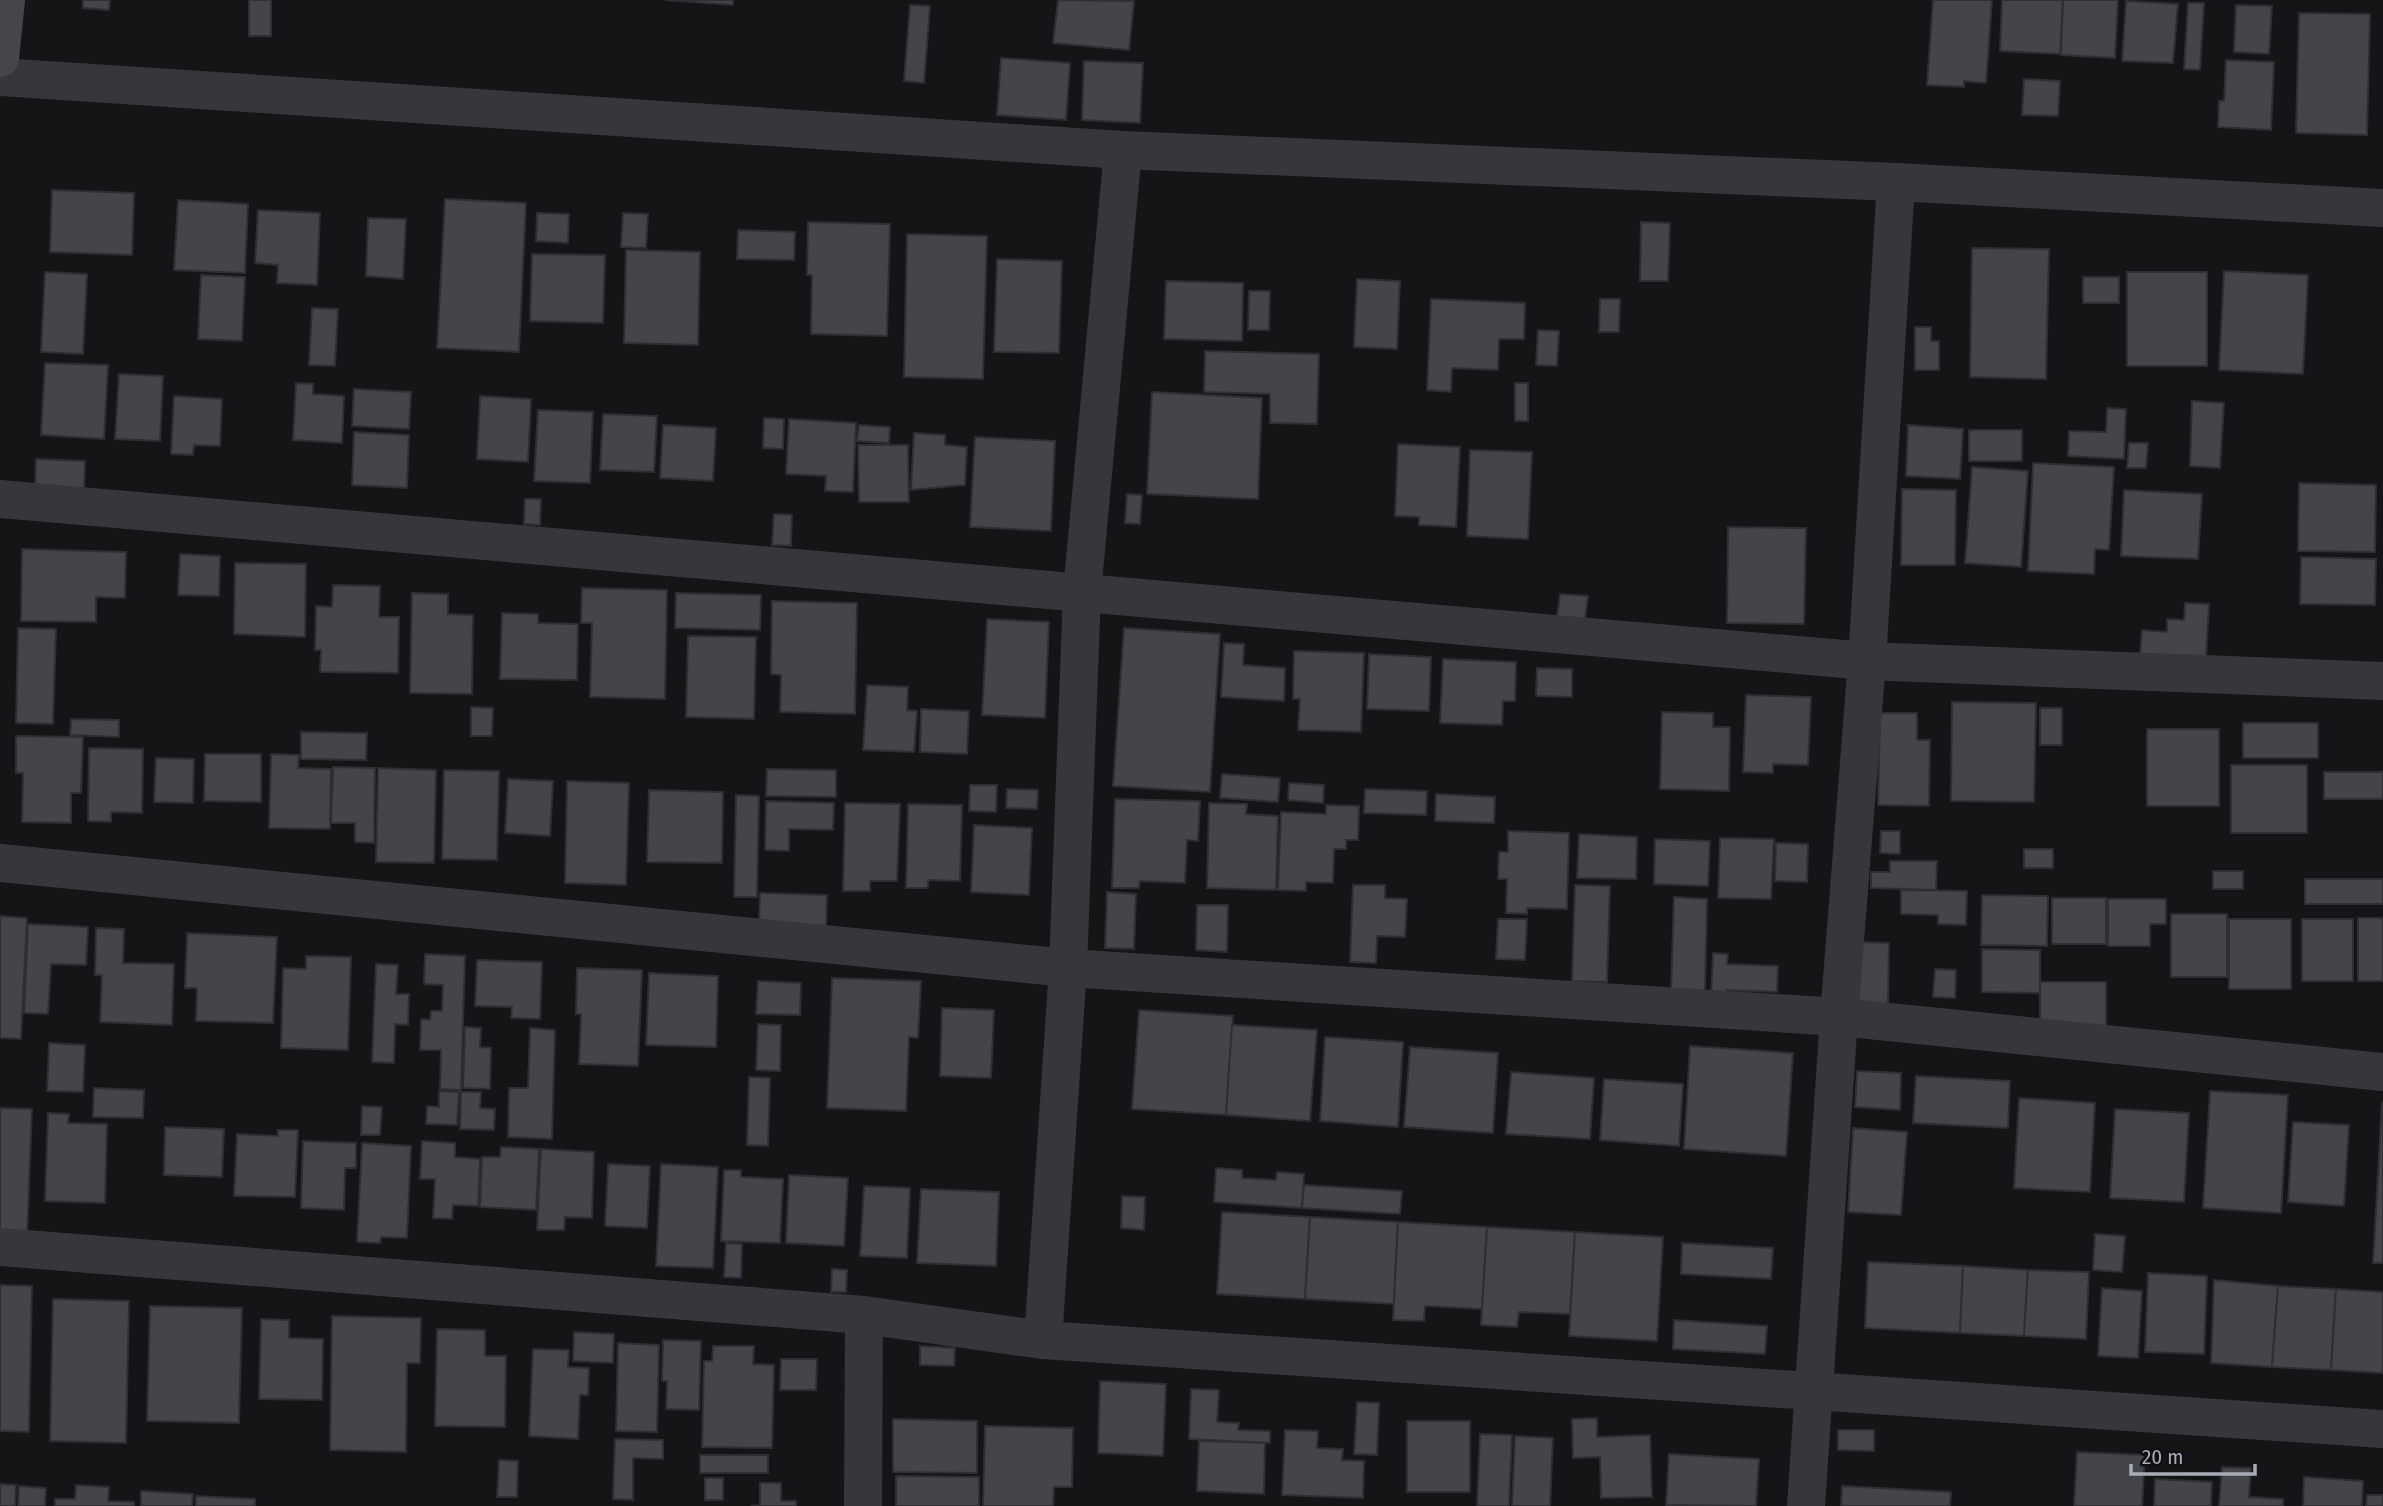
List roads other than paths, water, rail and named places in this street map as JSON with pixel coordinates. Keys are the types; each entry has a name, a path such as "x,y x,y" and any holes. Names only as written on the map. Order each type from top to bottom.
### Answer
{"main road":[{"path":"0,58 6,0"}],"street":[{"path":"0,77 1123,150 1896,182 2383,208"},
{"path":"1043,1340 1069,968 1082,592 1123,150"},
{"path":"1806,1506 1839,1017 1867,661 1896,182"},
{"path":"0,499 1867,661 2383,681"},
{"path":"0,863 1069,968 1839,1017 2383,1072"},
{"path":"0,1247 864,1315 1043,1340 2383,1429"},
{"path":"863,1506 864,1315"}]}
